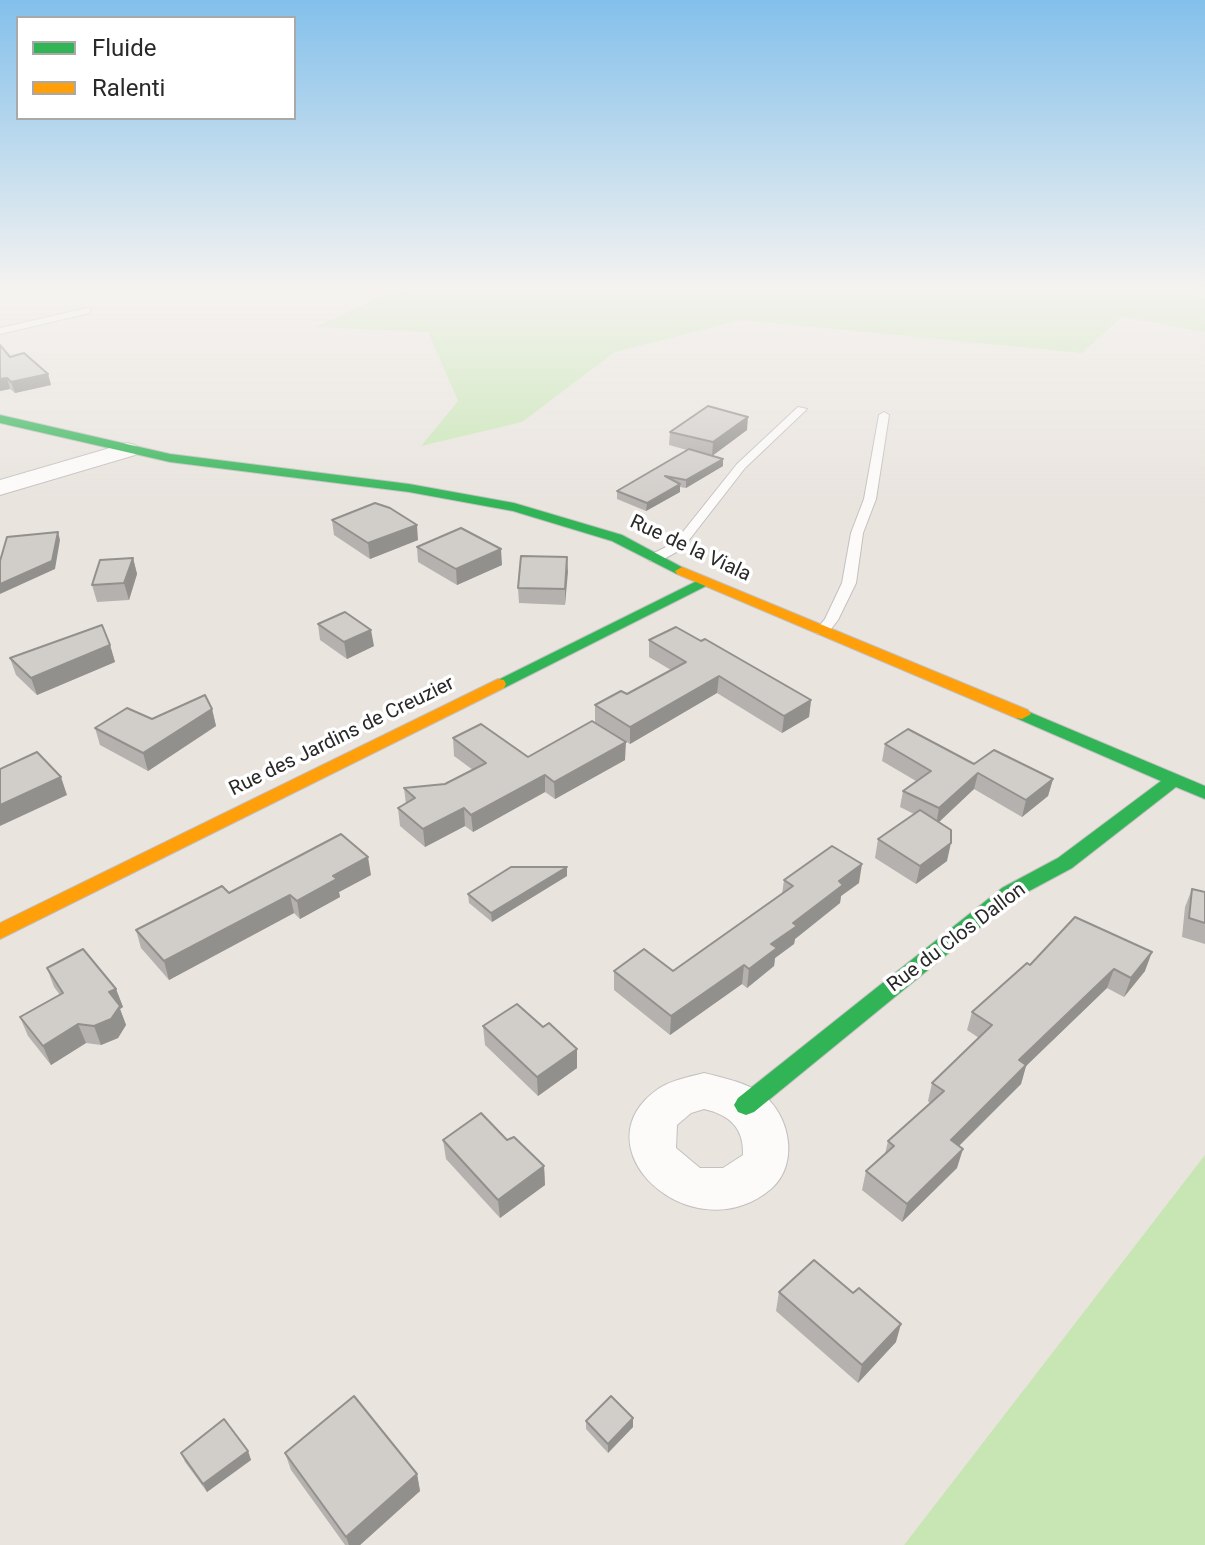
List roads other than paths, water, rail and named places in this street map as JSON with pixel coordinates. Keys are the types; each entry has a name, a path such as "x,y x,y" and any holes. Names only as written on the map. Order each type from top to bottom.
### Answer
{"street":[{"name":"Rue de la Viala","path":"0,419 127,450 196,462 438,492 496,503 605,534 703,582 1205,793"},
{"path":"0,488 127,450"},
{"name":"Rue des Jardins de Creuzier","path":"0,932 703,582"},
{"name":"Rue du Clos Dallon","path":"746,1105 1009,893 1065,863 1174,780"}],"lane":[{"path":"655,558 678,546 741,466 802,409"},
{"path":"822,631 831,620 849,583 857,533 873,484 884,415"}]}
